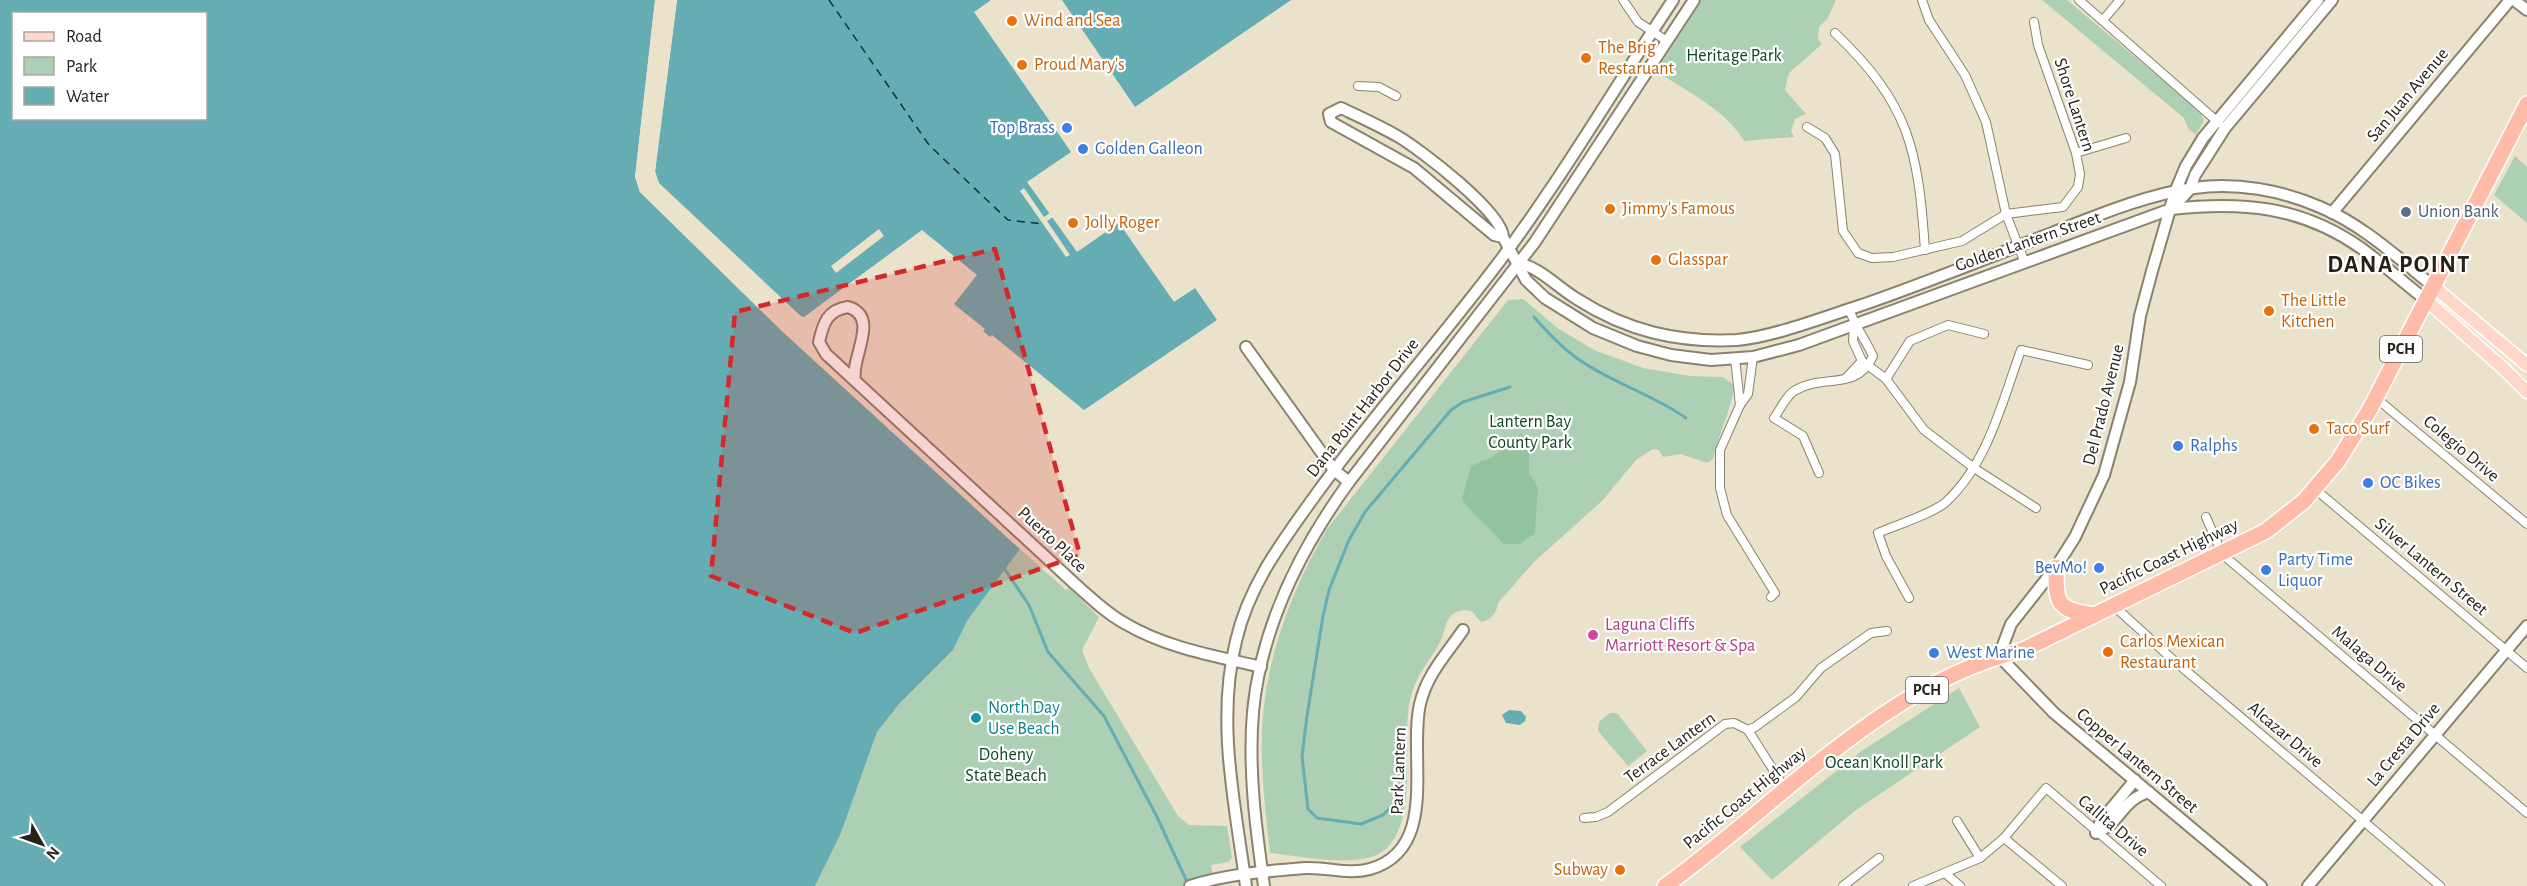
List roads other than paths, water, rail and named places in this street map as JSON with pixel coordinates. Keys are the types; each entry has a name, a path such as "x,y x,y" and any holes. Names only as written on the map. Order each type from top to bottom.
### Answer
{"highway":[{"name":"Pacific Coast Highway","path":"1665,886 1860,732 1902,704 1956,674 1999,656 2023,650 2222,554 2266,531 2315,489 2338,461 2376,398 2527,104"},
{"path":"2056,567 2056,594 2061,605 2074,612 2094,615"}],"main road":[{"name":"Dana Point Harbor Drive","path":"1246,881 1226,733 1226,706 1232,660 1241,622 1265,568 1334,470 1506,242 1673,0"},
{"name":"Dana Point Harbor Drive","path":"1264,886 1252,751 1253,712 1261,667 1285,589 1320,523 1348,482 1519,263 1694,0"},
{"name":"Del Prado Avenue","path":"1999,656 2011,624 2056,567 2075,537 2104,475 2130,382 2140,316 2175,192 2186,166 2318,0"},
{"name":"Del Prado Avenue","path":"2171,209 2190,189 2221,124 2332,0"},
{"path":"2512,0 2527,10"},
{"name":"San Juan Avenue","path":"2332,213 2512,0"},
{"name":"Golden Lantern Street","path":"1417,170 1331,122 1329,114 1341,108 1401,138 1473,193 1503,230 1506,242 1526,280 1545,298 1578,319 1637,346 1671,355 1711,360 1753,357 1799,345 2171,209 2234,204 2307,220 2360,248 2426,300 2527,392"},
{"path":"1428,159 1417,170 1494,235 1506,242"},
{"name":"Golden Lantern Street","path":"1519,263 1535,267 1579,300 1631,327 1665,336 1701,340 1739,340 1849,309 1918,285 2137,201 2190,189 2264,189 2332,213 2375,239 2527,365"},
{"name":"Puerto Place","path":"855,380 864,322 857,311 848,307 831,313 822,327 819,342 836,365 1109,613 1154,638 1186,650 1261,667"},
{"path":"1671,355 1701,340"},
{"path":"1246,347 1334,470 1348,482"},
{"name":"La Cresta Drive","path":"2308,886 2527,626"},
{"name":"Park Lantern","path":"1246,881 1262,873 1307,868 1362,871 1386,862 1402,848 1410,836 1416,817 1417,723 1423,694 1432,672 1463,630"},
{"name":"Copper Lantern Street","path":"1999,656 2054,713 2261,886"},
{"path":"2096,833 2101,821 2135,780"},
{"path":"2096,833 2108,828 2134,796 2149,792"},
{"path":"1196,885 1246,881"}],"street":[{"path":"1623,0 1638,22 1667,41"},
{"path":"1922,0 1929,20 1965,75 1986,122 2006,214 2025,263"},
{"path":"2079,0 2221,124"},
{"path":"2103,20 2120,0"},
{"name":"Shore Lantern","path":"2006,214 2062,207 2078,187 2080,174 2076,153 2038,45 2034,22"},
{"path":"1835,33 1866,63 1885,88 1910,140 1920,181 1925,250"},
{"path":"1358,86 1379,87 1396,96"},
{"path":"1807,127 1825,138 1835,154 1843,231 1858,253 1882,258 1962,241 2006,214"},
{"path":"2076,153 2126,138"},
{"path":"1819,473 1803,436 1774,418 1792,392 1813,383 1858,376 1872,356 1864,336 1854,325 1849,309"},
{"path":"1886,379 1910,341 1948,325 1984,334"},
{"path":"1909,598 1886,556 1878,533 1944,504 1974,468 1987,442 2021,350 2088,365"},
{"path":"1753,357 1748,394 1740,405 1720,450 1720,488 1727,515 1775,593 1771,597"},
{"path":"1735,358 1740,405"},
{"path":"1866,363 1886,379 1924,430 1974,468 2036,508"},
{"name":"Colegio Drive","path":"2376,398 2527,524"},
{"name":"Silver Lantern Street","path":"2315,489 2527,669"},
{"name":"Malaga Drive","path":"2206,517 2222,554 2527,813"},
{"name":"Alcazar Drive","path":"2113,605 2171,658 2440,886"},
{"path":"1786,790 1748,730 1796,697 1821,668 1871,633 1887,631"},
{"name":"Terrace Lantern","path":"1584,819 1608,812 1725,724 1734,723 1748,730"},
{"name":"Callita Drive","path":"2004,838 2046,788 2096,833 2161,886"},
{"path":"1958,821 1980,858"},
{"path":"1913,886 1980,858 2004,838 2062,886"},
{"path":"1843,886 1879,858"},
{"path":"1945,873 1960,886"}],"water":[{"path":"0,0 655,0 635,177 640,192 782,331 1020,549 967,621 953,650 900,703 877,732 841,833 815,886 0,886"},
{"path":"677,0 991,0 974,12 1071,152 1027,182 1077,252 1119,223 1174,302 1195,288 1217,320 1084,410 992,335 990,337 983,331 985,329 954,304 977,275 922,230 804,317 795,314 659,184 655,172"},
{"path":"1062,0 1291,0 1135,107"},
{"path":"1509,710 1521,711 1526,717 1525,721 1520,725 1506,723 1502,715"}],"waterway":[{"path":"1534,317 1555,340 1578,359 1686,418"},
{"path":"1394,804 1383,815 1361,824 1317,818 1308,809 1302,756 1329,590 1349,540 1365,512 1451,410 1463,402 1510,387"},
{"path":"1004,568 1029,605 1048,652 1104,716 1157,817 1188,884"}],"place":[{"name":"Wind and Sea","path":"1012,21"},
{"name":"The Brig Restaruant","path":"1586,58"},
{"name":"Proud Mary's","path":"1022,65"},
{"name":"Top Brass","path":"1067,128"},
{"name":"Golden Galleon","path":"1083,149"},
{"name":"Jimmy's Famous","path":"1610,209"},
{"name":"Union Bank","path":"2406,212"},
{"name":"Jolly Roger","path":"1073,223"},
{"name":"Glasspar","path":"1656,260"},
{"name":"The Little Kitchen","path":"2269,311"},
{"name":"Taco Surf","path":"2314,429"},
{"name":"Ralphs","path":"2178,446"},
{"name":"OC Bikes","path":"2368,483"},
{"name":"BevMo!","path":"2099,568"},
{"name":"Party Time Liquor","path":"2266,570"},
{"name":"Laguna Cliffs Marriott Resort & Spa","path":"1593,635"},
{"name":"Carlos Mexican Restaurant","path":"2108,652"},
{"name":"West Marine","path":"1934,653"},
{"name":"North Day Use Beach","path":"976,718"},
{"name":"Subway","path":"1620,870"}],"district":[{"name":"DANA POINT","path":"2399,265"}],"park label":[{"name":"Heritage Park","path":"1734,56"},
{"name":"Lantern Bay County Park","path":"1530,432"},
{"name":"Ocean Knoll Park","path":"1884,763"},
{"name":"Doheny State Beach","path":"1006,765"}]}
